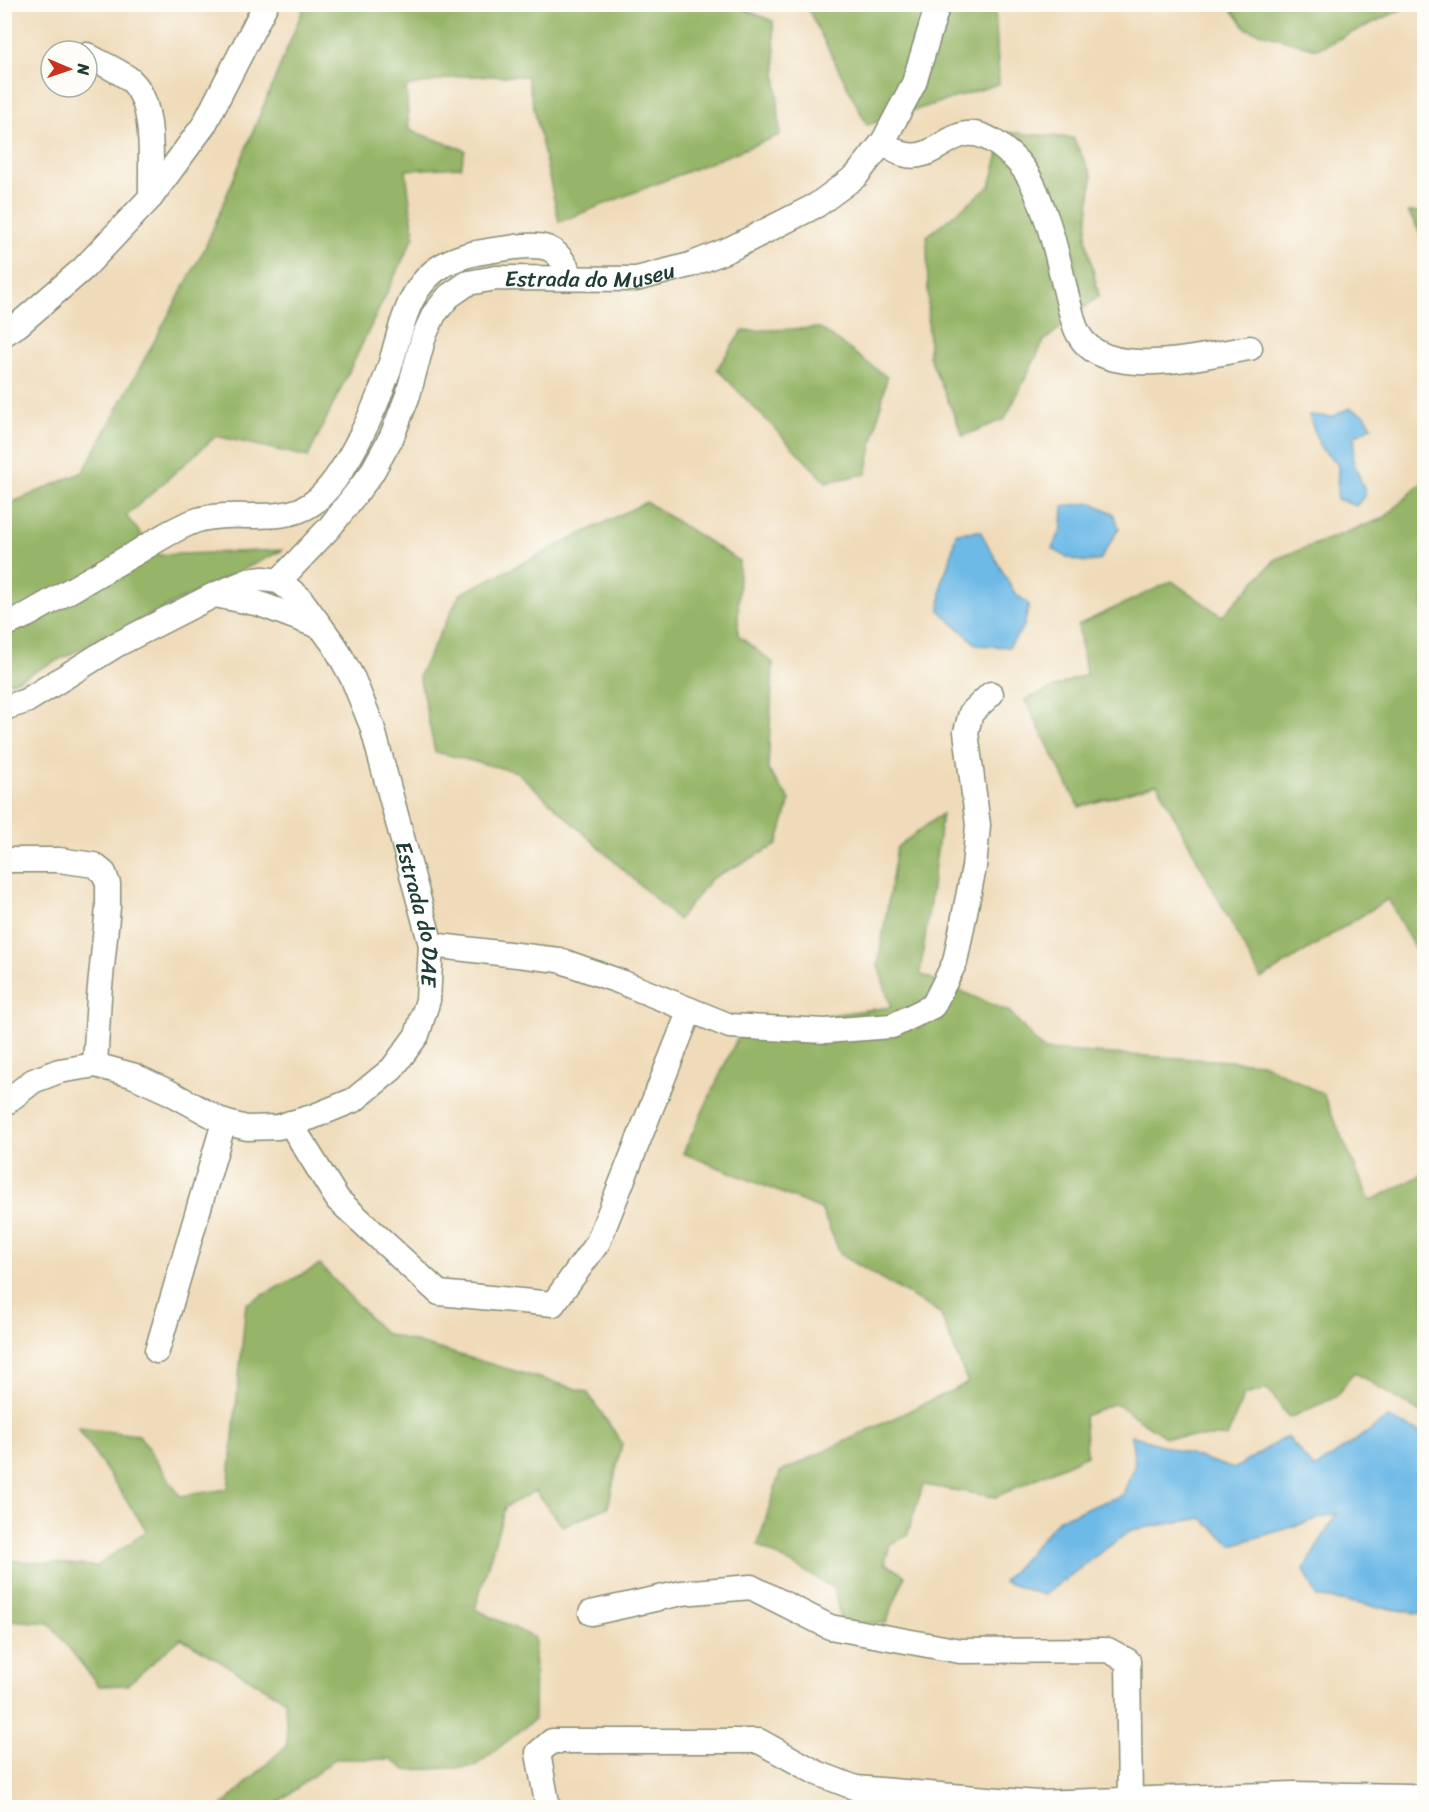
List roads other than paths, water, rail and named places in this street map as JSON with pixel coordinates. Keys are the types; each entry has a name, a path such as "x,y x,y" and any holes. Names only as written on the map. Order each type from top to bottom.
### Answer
{"street":[{"path":"4,334 18,325 84,268 151,197 204,125 266,4"},
{"name":"Estrada do Museu","path":"279,581 330,527 370,474 392,436 408,395 424,336 434,314 449,296 468,283 496,278 636,279 690,265 730,249 817,206 856,176 883,142 914,83 938,4"},
{"path":"99,62 129,78 142,92 147,106 149,125 151,197"},
{"path":"883,142 901,153 919,156 932,152 952,137 966,133 982,135 993,140 1016,160 1036,189 1056,246 1076,327 1090,349 1105,357 1132,363 1191,358 1250,348"},
{"path":"4,625 27,615 197,520 224,514 274,515 297,511 312,504 327,491 376,405 397,334 408,307 423,281 443,265 468,253 523,246 544,247 556,251 563,259 572,278"},
{"path":"4,708 26,700 116,645 214,595 248,581 263,579 279,581"},
{"name":"Estrada do DAE","path":"4,1104 33,1081 59,1071 95,1065 132,1075 224,1122 247,1128 278,1126 354,1100 393,1069 417,1035 428,1000 431,945 372,726 353,679 335,646 300,598 279,581"},
{"path":"214,595 260,604 321,627"},
{"path":"431,945 559,960 730,1026 825,1030 892,1026 933,1006 955,962 974,867 978,825 966,732 971,713 991,694"},
{"path":"4,860 59,860 94,865 104,873 108,884 108,907 95,1065"},
{"path":"290,1123 338,1200 439,1293 553,1304 598,1242 690,1010"},
{"path":"157,1351 224,1122"},
{"path":"591,1613 682,1593 751,1587 830,1628 960,1651 1108,1650 1128,1661 1130,1799"},
{"path":"548,1808 538,1753 552,1741 759,1742 817,1773 856,1788 1037,1803 1293,1794 1425,1798"}],"water":[{"path":"1349,408 1365,415 1372,426 1355,436 1353,461 1366,494 1356,506 1337,499 1338,465 1320,447 1309,415 1332,417"},
{"path":"1092,503 1113,513 1119,528 1100,560 1087,562 1075,560 1052,548 1062,529 1063,506"},
{"path":"980,531 1014,592 1029,605 1024,626 1009,647 977,645 940,611 942,580 950,561 956,533"},
{"path":"1388,1418 1424,1434 1424,1614 1317,1597 1304,1569 1337,1513 1232,1545 1202,1518 1131,1530 1044,1595 1003,1582 1059,1519 1123,1495 1135,1464 1131,1435 1234,1469 1287,1436 1314,1469"}]}
